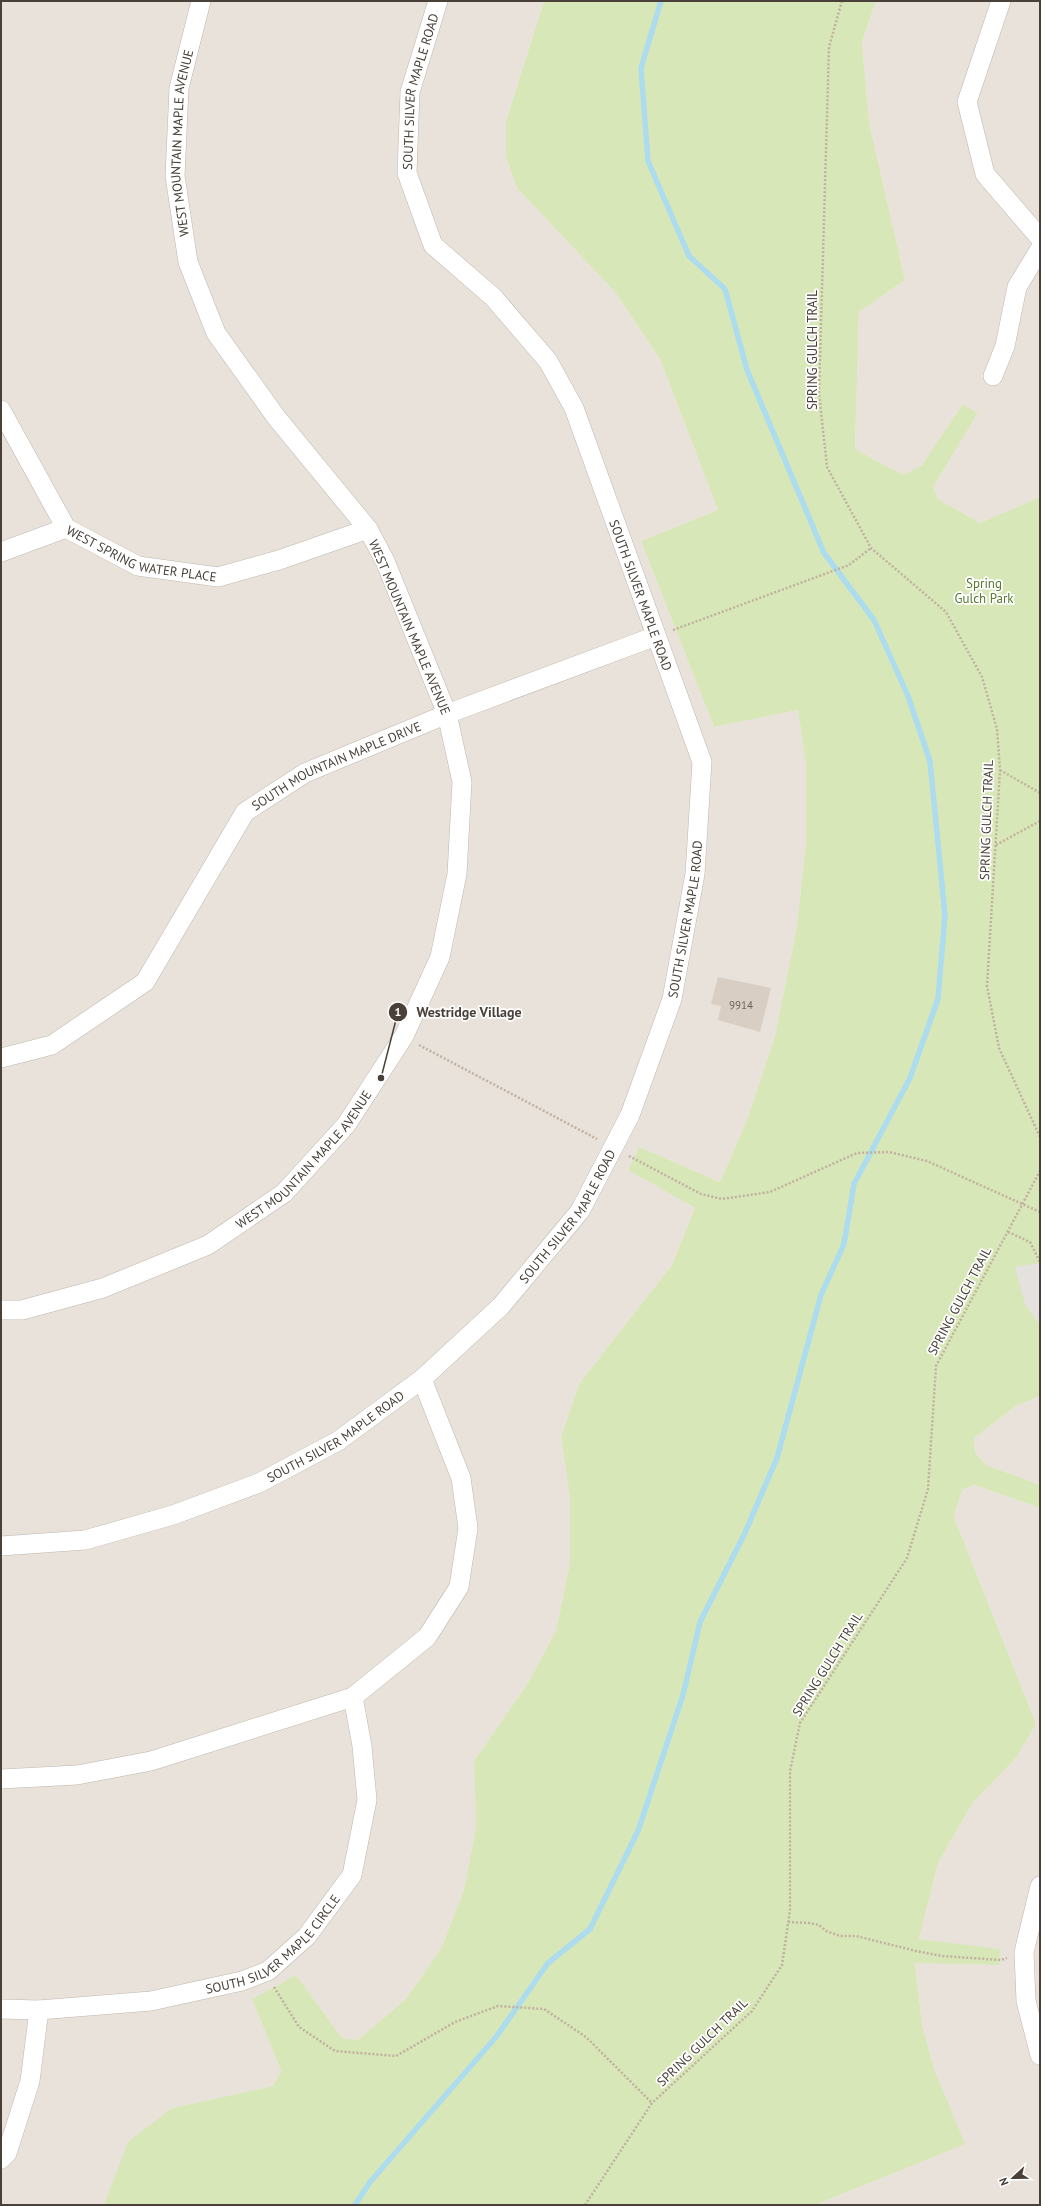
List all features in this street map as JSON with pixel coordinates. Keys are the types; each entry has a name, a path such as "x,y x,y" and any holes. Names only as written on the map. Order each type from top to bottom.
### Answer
{"street":[{"name":"WEST MOUNTAIN MAPLE AVENUE","path":"1,1310 22,1310 103,1288 208,1245 284,1193 346,1125 404,1036 440,957 457,874 462,782 447,714 385,561 368,529 276,417 216,333 188,262 175,176 179,88 201,1"},
{"name":"SOUTH SILVER MAPLE ROAD","path":"1,1546 85,1540 173,1514 259,1483 338,1442 422,1379 501,1306 580,1211 630,1115 672,999 695,874 702,762 574,408 548,361 493,297 432,246 407,173 410,92 438,1"},
{"path":"1000,1 967,102 985,174 1040,238"},
{"path":"993,376 1005,346 1017,287 1040,249"},
{"name":"WEST SPRING WATER PLACE","path":"1,410 66,528 138,566 218,577 280,560 368,529"},
{"path":"1,552 66,528"},
{"name":"SOUTH MOUNTAIN MAPLE DRIVE","path":"1,1058 52,1045 145,982 245,812 305,773 447,714 656,636"},
{"path":"1,1779 78,1775 151,1761 353,1697 427,1637 459,1587 468,1528 461,1478 422,1379"},
{"name":"SOUTH SILVER MAPLE CIRCLE","path":"1,2009 39,2010 150,2001 242,1981 268,1972 307,1936 352,1875 367,1800 362,1746 353,1697"},
{"path":"1040,1886 1024,1952 1026,2001 1040,2056"},
{"path":"1,2159 7,2154 30,2081 39,2010"}],"path":[{"name":"SPRING GULCH TRAIL","path":"842,1 829,47 819,393 827,467 871,548 946,612 982,677 997,729 1000,770 987,986 998,1048 1040,1137"},
{"path":"656,636 849,565 871,548"},
{"path":"1000,770 1040,793"},
{"path":"996,846 1040,821"},
{"path":"857,1153 883,1152 927,1161 1040,1212"},
{"name":"SPRING GULCH TRAIL","path":"585,2205 652,2103 752,2011 782,1965 790,1910 790,1771 800,1723 907,1558 928,1489 936,1366 1040,1171"},
{"path":"1008,1232 1030,1242 1040,1262"},
{"path":"788,1922 809,1922 819,1925 826,1932 840,1936 856,1936 942,1956 1001,1960 1024,1952"},
{"path":"268,1972 274,1987 299,2027 335,2051 396,2056 455,2022 498,2006 544,2009 586,2037 652,2103"}],"shaded area":[{"path":"1,1 544,1 506,121 506,157 517,188 615,292 660,359 718,510 641,541 714,727 798,710 806,766 806,841 797,926 775,1036 747,1120 720,1182 639,1147 628,1170 695,1208 672,1265 579,1384 561,1437 570,1498 570,1563 556,1631 528,1683 474,1761 476,1826 464,1890 441,1949 406,1999 358,2040 342,2038 296,1975 252,1999 281,2071 273,2086 172,2108 104,2205 1,2205"},
{"path":"876,1 1040,1 1040,497 980,523 938,499 933,487 978,413 963,404 922,465 903,475 855,449 859,312 905,280 869,122 862,42"},
{"path":"1040,1263 1040,1325 1025,1304 1015,1267"},
{"path":"1040,1396 1040,1485 986,1465 975,1452 974,1438 1016,1406"},
{"path":"975,1485 1040,1508 1040,2205 815,2205 964,2144 934,2069 922,2024 915,1962 999,1965 919,1939 938,1863 973,1802 1016,1758 1036,1724 954,1517 962,1490"}],"green space":[{"name":"Spring Gulch Park","path":"544,1 876,1 862,42 869,122 905,280 859,312 855,449 903,475 922,465 963,404 978,413 933,487 938,499 980,523 1040,497 1040,1396 1016,1406 974,1438 975,1452 986,1465 1040,1485 1040,1508 975,1485 962,1490 954,1517 1036,1724 1016,1758 973,1802 938,1863 919,1939 1000,1949 999,1965 915,1963 922,2024 934,2069 965,2144 815,2205 104,2205 128,2142 172,2108 273,2086 281,2071 252,1999 296,1975 342,2038 358,2040 406,1999 441,1949 464,1890 476,1826 474,1761 528,1683 556,1631 570,1563 570,1498 561,1437 579,1384 672,1265 695,1208 628,1170 639,1147 720,1182 747,1120 775,1036 797,926 806,841 806,766 798,710 714,727 641,541 718,510 660,359 615,292 517,188 506,157 506,121"}],"building":[{"path":"718,977 771,988 760,1032 718,1020 721,1006 711,1004"}],"waterway":[{"path":"355,2205 370,2182 496,2037 548,1963 590,1929 638,1831 683,1695 700,1622 744,1535 777,1458 821,1295 844,1244 854,1184 910,1078 938,999 945,915 930,761 908,696 874,620 824,553 747,370 725,289 689,256 648,161 641,68 661,1"}],"place":[{"name":"Westridge Village","path":"381,1078"}]}
